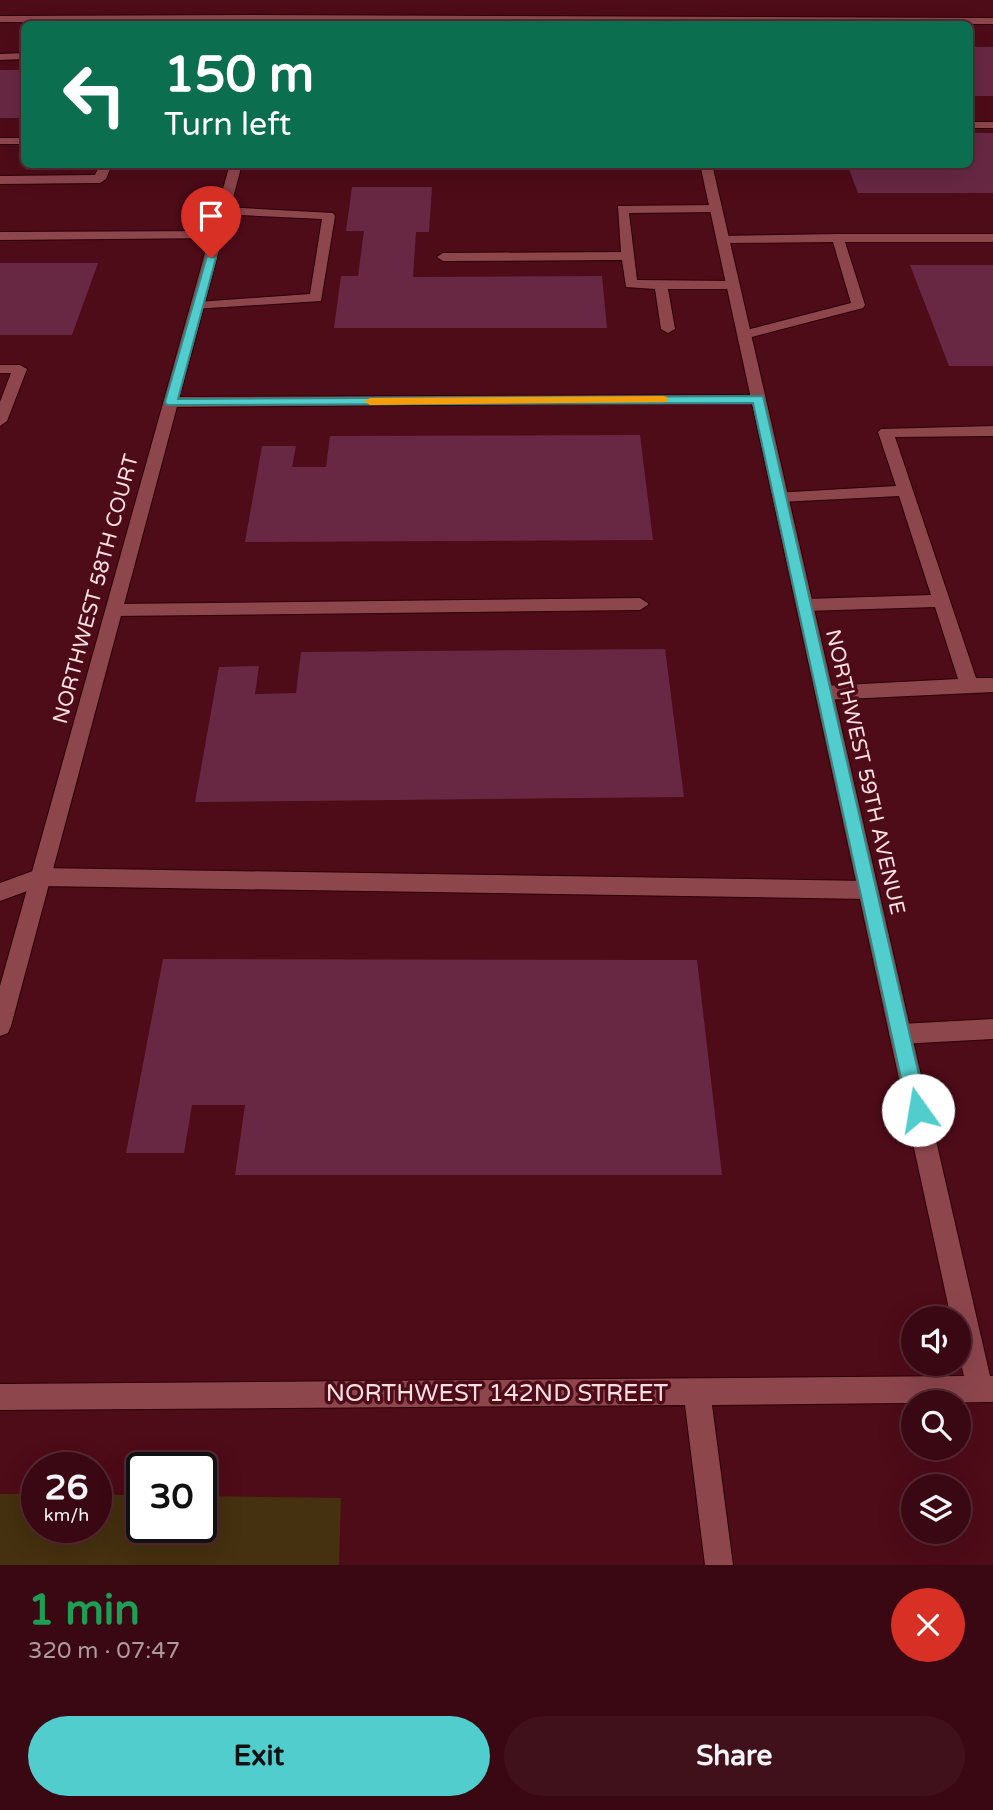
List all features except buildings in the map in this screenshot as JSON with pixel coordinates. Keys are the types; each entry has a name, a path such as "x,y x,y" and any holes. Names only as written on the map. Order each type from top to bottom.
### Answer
{"street":[{"path":"0,19 276,21"},
{"path":"973,21 993,21"},
{"path":"0,57 21,57"},
{"path":"973,125 993,125"},
{"path":"0,141 21,141"},
{"path":"0,180 100,179 104,168"},
{"name":"NORTHWEST 58TH COURT","path":"0,1026 235,168"},
{"name":"NORTHWEST 59TH AVENUE","path":"707,168 900,1034 986,1389"},
{"path":"716,209 622,209 631,284 733,285"},
{"path":"198,306 316,298 329,216 224,211"},
{"path":"0,236 217,235"},
{"path":"744,335 858,305 838,238"},
{"path":"723,239 993,238"},
{"path":"443,257 628,256"},
{"path":"661,285 668,329"},
{"path":"0,369 20,369 0,421"},
{"path":"171,402 759,399"},
{"path":"969,685 886,432 993,431"},
{"path":"780,497 905,491"},
{"path":"805,605 941,601"},
{"path":"114,610 640,604"},
{"path":"824,693 993,685"},
{"path":"0,892 41,877 868,890"},
{"path":"900,1034 993,1029"},
{"name":"NORTHWEST 142ND STREET","path":"0,1397 986,1389"},
{"path":"697,1392 719,1565"}],"shaded area":[{"path":"0,1494 21,1494 21,1543 112,1543 112,1495 126,1495 126,1543 217,1543 217,1496 341,1498 339,1565 0,1565"}],"slow traffic":[{"path":"370,401 663,400"}],"route":[{"path":"211,258 171,402 759,399 918,1110"}]}
